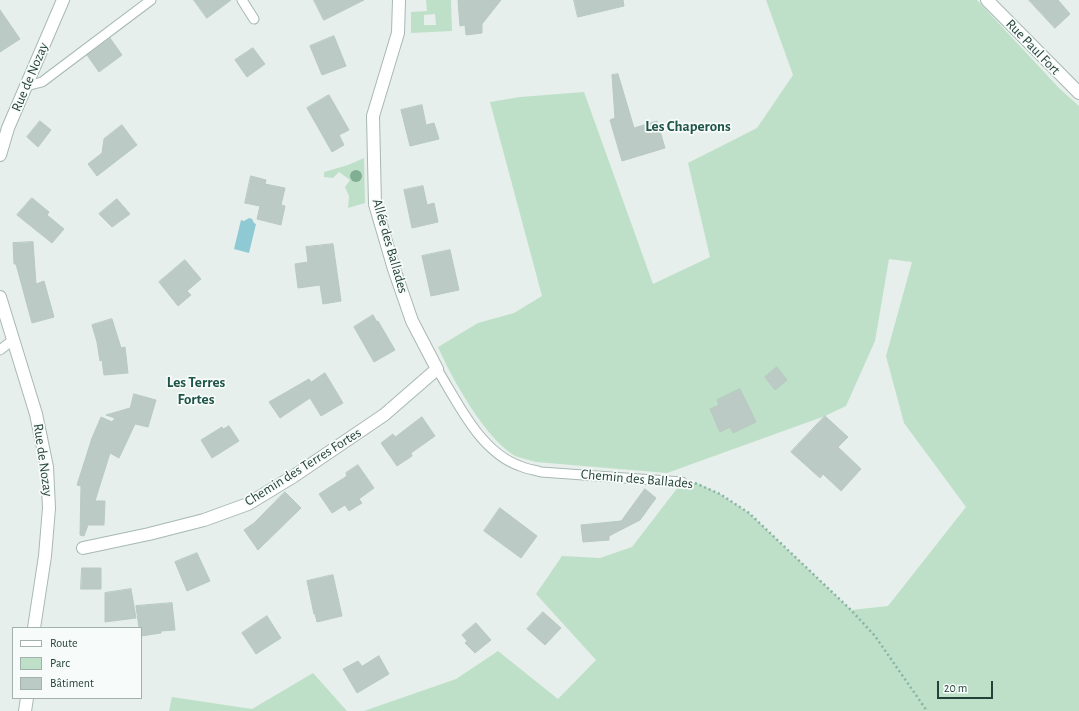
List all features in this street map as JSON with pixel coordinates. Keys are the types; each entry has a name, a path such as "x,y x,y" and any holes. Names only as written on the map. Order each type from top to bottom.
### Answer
{"street":[{"name":"Rue de Nozay","path":"0,155 2,139 63,0"},
{"name":"Allée des Ballades","path":"399,0 398,33 373,116 375,204 394,269 412,321 437,369"},
{"name":"Rue Paul Fort","path":"987,0 1079,93"},
{"name":"Rue de Nozay","path":"0,297 36,414 47,467 49,508 34,627"},
{"name":"Chemin des Terres Fortes","path":"83,548 204,520 248,504 294,476 384,415 437,369"},
{"path":"25,711 27,699"}],"lane":[{"path":"26,86 42,82 151,0"},
{"path":"242,0 254,19"},
{"path":"0,350 13,340"},
{"name":"Chemin des Ballades","path":"437,369 462,411 483,439 501,456 520,466 541,472 682,482"}],"path":[{"name":"Chemin des Ballades","path":"682,482 697,483 720,494 749,513 851,610 875,636 927,711"}],"green space":[{"path":"426,0 451,0 452,31 411,33 411,12 427,11","holes":["435,14 436,25 424,25 424,15"]},
{"path":"766,0 977,0 1059,88 1079,106 1079,711 364,711 456,679 498,651 558,699 596,660 536,594 562,556 600,558 632,547 682,482 697,483 720,494 749,513 851,610 888,606 966,507 904,423 886,356 912,262 889,259 875,341 846,406 825,416 667,473 536,462 518,457 506,450 483,424 461,392 438,347 478,323 514,313 542,296 490,102 520,97 584,92 653,284 710,257 688,163 757,128 793,75"},
{"path":"364,158 365,203 348,208 349,196 345,187 350,180 339,172 333,178 324,177 324,172 348,165"},
{"path":"313,673 347,711 169,711 172,697 252,709"}],"water":[{"path":"249,218 256,224 249,253 234,249 241,220 244,221"}],"building":[{"path":"194,0 231,0 207,18"},
{"path":"314,0 364,0 324,20"},
{"path":"501,0 482,24 482,33 466,35 465,25 460,26 458,1"},
{"path":"574,0 623,0 624,6 578,17"},
{"path":"1029,0 1058,0 1070,14 1055,28"},
{"path":"0,10 20,39 0,52"},
{"path":"334,36 346,66 322,75 310,46"},
{"path":"110,38 122,55 99,72 87,55"},
{"path":"253,48 265,64 247,77 235,60"},
{"path":"618,74 634,128 657,121 665,148 622,161 610,120 615,118 612,75"},
{"path":"329,95 349,130 339,135 344,145 332,152 307,108"},
{"path":"422,105 426,125 434,123 439,139 410,146 401,110"},
{"path":"40,121 51,130 38,147 27,137"},
{"path":"122,125 137,145 97,176 88,164 102,153 104,139"},
{"path":"251,176 266,180 265,184 285,188 281,205 285,206 281,225 257,219 260,206 245,203"},
{"path":"423,186 427,205 434,203 438,222 412,228 404,190"},
{"path":"32,198 49,212 47,215 64,229 52,243 17,215"},
{"path":"117,199 130,214 112,227 99,214"},
{"path":"33,242 36,284 44,281 54,317 32,323 16,264 14,264 13,243"},
{"path":"333,244 341,301 323,304 320,285 298,288 295,264 308,262 306,247"},
{"path":"450,250 459,290 431,296 422,256"},
{"path":"185,260 201,279 187,291 191,295 178,306 159,282"},
{"path":"373,315 395,350 374,362 354,327"},
{"path":"112,319 121,348 125,347 128,373 104,375 102,360 100,361 92,325"},
{"path":"777,367 787,380 775,390 765,377"},
{"path":"325,373 343,403 321,416 310,398 280,418 269,402 309,379 311,382"},
{"path":"740,389 756,422 733,433 730,427 720,432 710,409 719,405 717,400"},
{"path":"134,394 156,400 148,427 135,424 119,458 110,453 95,501 105,501 104,525 88,525 84,536 80,535 81,486 77,485 92,438 101,417 112,422 115,418 106,415 130,408"},
{"path":"825,416 848,437 838,447 861,469 841,491 823,474 820,478 791,452"},
{"path":"422,417 435,436 411,453 412,456 397,466 381,443 393,434 395,437"},
{"path":"229,426 239,441 212,458 201,440 222,427 223,429"},
{"path":"358,465 374,488 359,499 362,503 349,511 345,505 332,513 319,494 347,476 346,473"},
{"path":"645,489 656,498 640,520 609,536 609,540 583,542 581,525 621,521"},
{"path":"285,492 301,508 258,550 244,530 254,523"},
{"path":"500,508 537,536 521,558 484,531"},
{"path":"197,553 210,581 187,591 175,562"},
{"path":"82,568 101,568 101,589 81,589"},
{"path":"333,575 342,616 317,622 307,581"},
{"path":"131,589 136,618 105,622 105,593"},
{"path":"172,603 175,630 161,631 161,633 142,636 142,627 139,627 136,606"},
{"path":"543,612 561,628 545,645 527,629"},
{"path":"267,616 281,638 256,654 242,633"},
{"path":"476,623 491,640 475,653 465,643 467,641 462,635"},
{"path":"379,656 389,674 357,693 343,669 358,661 362,666"}],"district":[{"name":"Les Chaperons","path":"688,126"},
{"name":"Les Terres Fortes","path":"196,390"}]}
